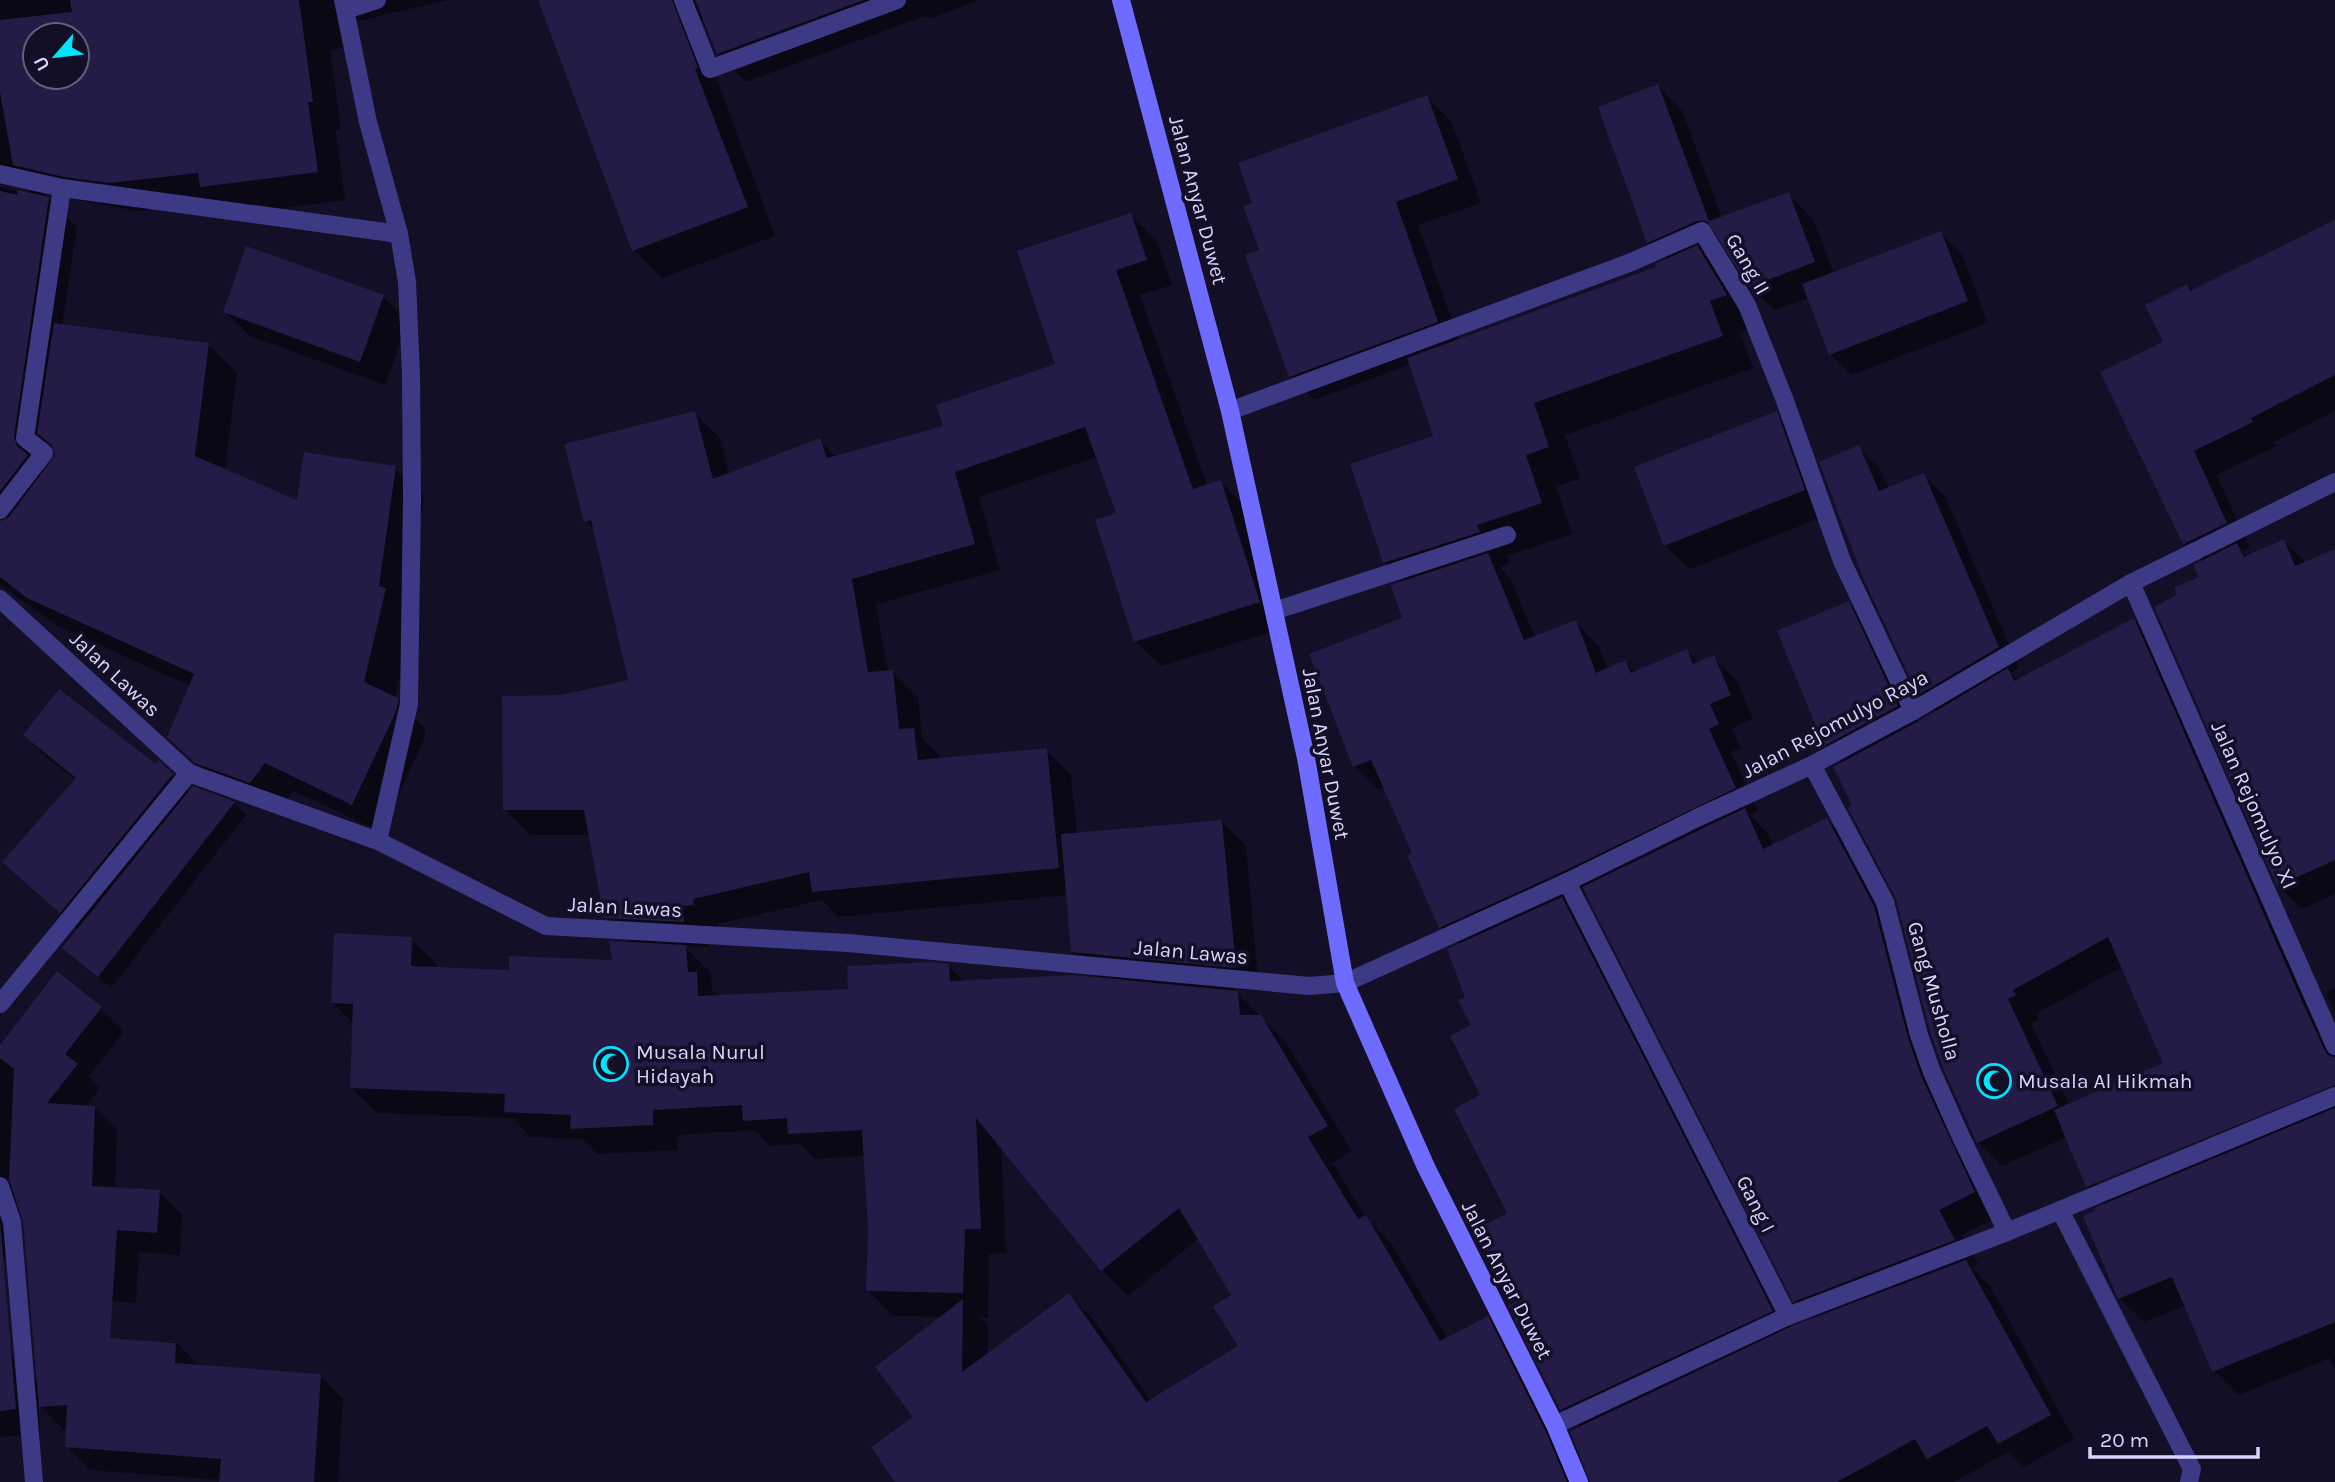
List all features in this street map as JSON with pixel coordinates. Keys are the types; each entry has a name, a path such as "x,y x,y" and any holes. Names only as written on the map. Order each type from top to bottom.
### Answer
{"street":[{"path":"377,0 344,5 368,122 400,234 407,282 412,499 409,704 378,841"},
{"path":"683,0 710,69 897,0"},
{"name":"Jalan Anyar Duwet","path":"1121,0 1230,411 1306,758 1345,983 1426,1167 1555,1425 1578,1482"},
{"path":"0,174 62,188 400,234"},
{"path":"0,510 44,453 25,438 62,188"},
{"name":"Gang II","path":"1230,411 1616,268 1702,231 1747,305 1784,398 1842,561 1913,711"},
{"name":"Jalan Rejomulyo Raya","path":"1345,983 1567,882 1812,765 1913,711 2131,583 2335,482"},
{"path":"1274,611 1507,535"},
{"name":"Jalan Rejomulyo XI","path":"2131,583 2335,1046"},
{"name":"Jalan Lawas","path":"0,599 189,772 378,841 546,926 848,943 1309,985 1345,983"},
{"name":"Gang Musholla","path":"1812,765 1885,902 1919,1035 1932,1072 2007,1232"},
{"path":"0,1004 189,772"},
{"name":"Gang I","path":"1567,882 1788,1316"},
{"path":"1555,1425 1788,1316 2007,1232 2335,1097"},
{"path":"0,1186 12,1222 34,1482"},
{"path":"2060,1210 2192,1469 2189,1482"}],"building":[{"path":"70,0 299,0 313,102 308,102 318,172 200,187 198,173 109,183 64,177 13,165 0,92 0,20 72,12"},
{"path":"538,0 672,0 698,68 695,69 748,207 632,251"},
{"path":"695,0 864,0 717,54"},
{"path":"1658,84 1709,221 1789,192 1815,262 1749,287 1707,221 1697,221 1647,243 1598,107"},
{"path":"1427,95 1458,179 1396,202 1438,322 1289,377 1245,255 1259,250 1243,206 1252,203 1238,163"},
{"path":"17,190 49,197 14,436 17,446 28,455 0,491 0,191 18,195"},
{"path":"1131,213 1147,260 1116,270 1193,489 1221,480 1260,602 1134,642 1095,520 1116,513 1085,427 955,472 975,544 852,579 868,672 893,670 899,729 914,728 918,760 1047,748 1059,868 812,892 809,872 693,899 694,905 683,906 684,922 604,918 584,810 503,810 502,696 562,695 628,680 591,520 584,522 564,444 695,411 713,479 820,438 827,458 943,426 936,405 1055,364 1017,251"},
{"path":"2335,220 2335,375 2251,418 2253,422 2194,451 2227,523 2183,544 2100,372 2163,342 2145,305 2187,284 2190,291"},
{"path":"1941,231 1968,301 1829,355 1802,284"},
{"path":"1697,245 1727,295 1710,301 1723,336 1534,403 1549,447 1526,455 1542,503 1477,525 1480,532 1383,563 1350,464 1433,436 1407,358 1656,267 1655,264"},
{"path":"246,246 384,295 360,362 223,312"},
{"path":"54,323 209,343 195,456 297,500 304,452 396,466 379,586 386,588 364,682 398,698 398,703 352,805 265,763 250,783 195,763 167,737 194,674 27,598 0,577 0,521 9,517 55,455 52,445 37,433"},
{"path":"1777,411 1805,490 1664,546 1634,467"},
{"path":"1859,445 1879,491 1924,473 1999,647 1918,695 1864,580 1819,462"},
{"path":"2284,539 2295,566 2335,549 2335,860 2277,886 2154,607 2177,595 2174,588 2199,577 2193,565 2237,543 2244,557"},
{"path":"1488,553 1524,640 1576,620 1596,673 1625,660 1631,673 1687,649 1693,664 1714,655 1731,695 1710,704 1719,724 1709,729 1736,788 1439,928 1407,855 1412,853 1371,760 1353,767 1309,654 1402,618 1391,585"},
{"path":"1849,601 1898,706 1824,746 1777,631"},
{"path":"2134,618 2301,999 2325,1051 2329,1056 2335,1057 2335,1085 2086,1187 2054,1110 2163,1063 2108,937 2013,990 2016,995 2008,999 2058,1106 1977,1143 1930,1032 1896,899 1848,808 1852,805 1833,767 1919,721 2008,668 2014,681"},
{"path":"59,689 156,764 158,760 173,774 60,913 2,862 76,778 23,735"},
{"path":"193,786 235,802 98,977 62,948"},
{"path":"1745,808 1763,849 1827,818 1874,906 1908,1038 1921,1076 1975,1192 1939,1210 1955,1240 1793,1302 1582,887"},
{"path":"1222,820 1236,968 1071,952 1061,834"},
{"path":"1562,897 1773,1311 1560,1410 1508,1306 1516,1302 1478,1229 1507,1213 1454,1109 1480,1095 1450,1036 1471,1025 1458,1000 1465,997 1447,949"},
{"path":"334,933 412,937 411,966 509,970 509,956 612,960 609,941 686,945 688,972 697,972 698,996 848,989 847,966 933,962 949,964 950,981 1074,975 1238,991 1240,1015 1261,1015 1328,1126 1308,1137 1358,1219 1366,1215 1440,1341 1488,1316 1545,1430 1567,1482 895,1482 871,1447 913,1417 875,1367 963,1299 962,1372 1069,1293 1146,1402 1238,1346 1213,1306 1231,1295 1179,1208 1101,1271 976,1118 981,1229 965,1229 963,1293 866,1291 868,1229 862,1130 788,1134 787,1118 743,1121 742,1105 653,1110 653,1125 570,1129 571,1115 504,1112 505,1094 350,1088 353,1004 331,1003"},
{"path":"57,971 102,1007 65,1054 78,1064 47,1103 95,1106 92,1186 160,1190 157,1233 117,1230 110,1338 176,1343 175,1363 321,1374 314,1482 219,1482 221,1459 65,1447 67,1405 39,1407 23,1221 9,1180 14,1069 0,1058 0,1045"},
{"path":"2335,1108 2335,1322 2212,1372 2172,1277 2118,1299 2083,1216 2095,1211 2094,1208"},
{"path":"0,1222 16,1409 0,1411"},
{"path":"1966,1260 2051,1415 1998,1444 1987,1426 1927,1459 1915,1439 1837,1482 1590,1482 1570,1431 1792,1326"}],"place":[{"name":"Musala Nurul Hidayah","path":"611,1064"},
{"name":"Musala Al Hikmah","path":"1994,1081"}]}
